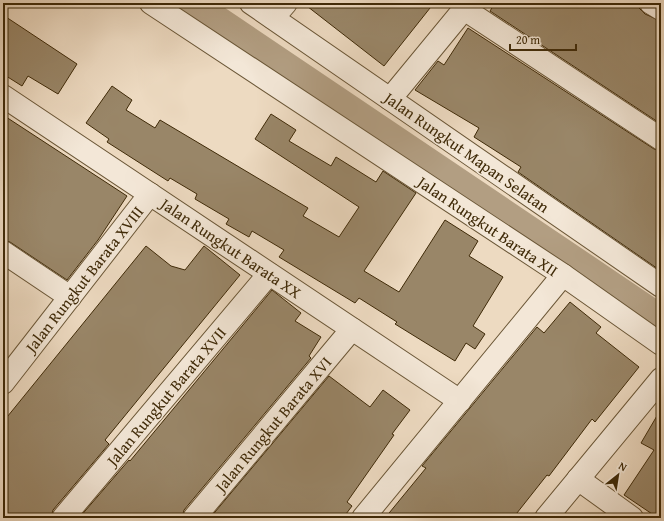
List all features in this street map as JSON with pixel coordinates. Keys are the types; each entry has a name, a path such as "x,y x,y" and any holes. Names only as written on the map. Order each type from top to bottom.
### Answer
{"street":[{"name":"Jalan Rungkut Barata XII","path":"151,3 563,275 363,518"},
{"name":"Jalan Rungkut Mapan Selatan","path":"251,3 279,11 390,99 661,286"},
{"path":"651,3 661,9"},
{"path":"390,99 466,6 661,139"},
{"name":"Jalan Rungkut Barata XX","path":"3,96 460,401"},
{"name":"Jalan Rungkut Barata XVIII","path":"4,381 150,194"},
{"path":"3,252 70,297"},
{"name":"Jalan Rungkut Barata XVII","path":"63,518 269,274"},
{"path":"563,275 661,344"},
{"name":"Jalan Rungkut Barata XVI","path":"194,518 352,329"},
{"path":"546,518 661,378"},
{"path":"578,479 632,518"}],"building":[{"path":"303,3 434,3 384,66"},
{"path":"495,3 634,3 645,14 661,21 661,124 490,11"},
{"path":"3,15 77,64 58,94 28,76 22,86 3,74"},
{"path":"468,28 654,149 661,151 661,271 518,172 521,167 474,137 479,128 415,90 438,61 444,65"},
{"path":"112,86 132,100 126,110 155,128 160,120 308,208 303,216 339,237 359,207 255,139 271,114 296,130 289,141 331,166 336,157 376,182 383,171 416,193 364,271 399,292 445,220 478,241 469,256 503,277 473,326 485,334 475,349 466,343 455,361 395,324 397,322 359,298 355,303 279,257 284,250 252,231 249,237 226,224 229,219 195,199 197,194 170,178 168,181 107,142 109,139 86,123"},
{"path":"3,115 127,196 98,240 67,280 10,242 3,240"},
{"path":"146,246 171,266 185,270 204,246 240,275 105,440 109,444 53,510 51,518 3,518 3,422"},
{"path":"272,290 301,313 295,321 321,337 309,356 311,358 184,510 182,518 79,518 129,460 130,461"},
{"path":"570,302 601,327 596,333 639,367 595,422 592,419 549,476 547,475 513,518 385,518 426,468 422,466 537,327 544,333"},
{"path":"329,376 370,407 383,390 410,410 392,434 394,435 347,502 352,506 343,518 210,518"},
{"path":"661,409 661,518 658,518 624,495 654,450 641,443"}],"waterway":[{"path":"182,3 661,326"}]}
